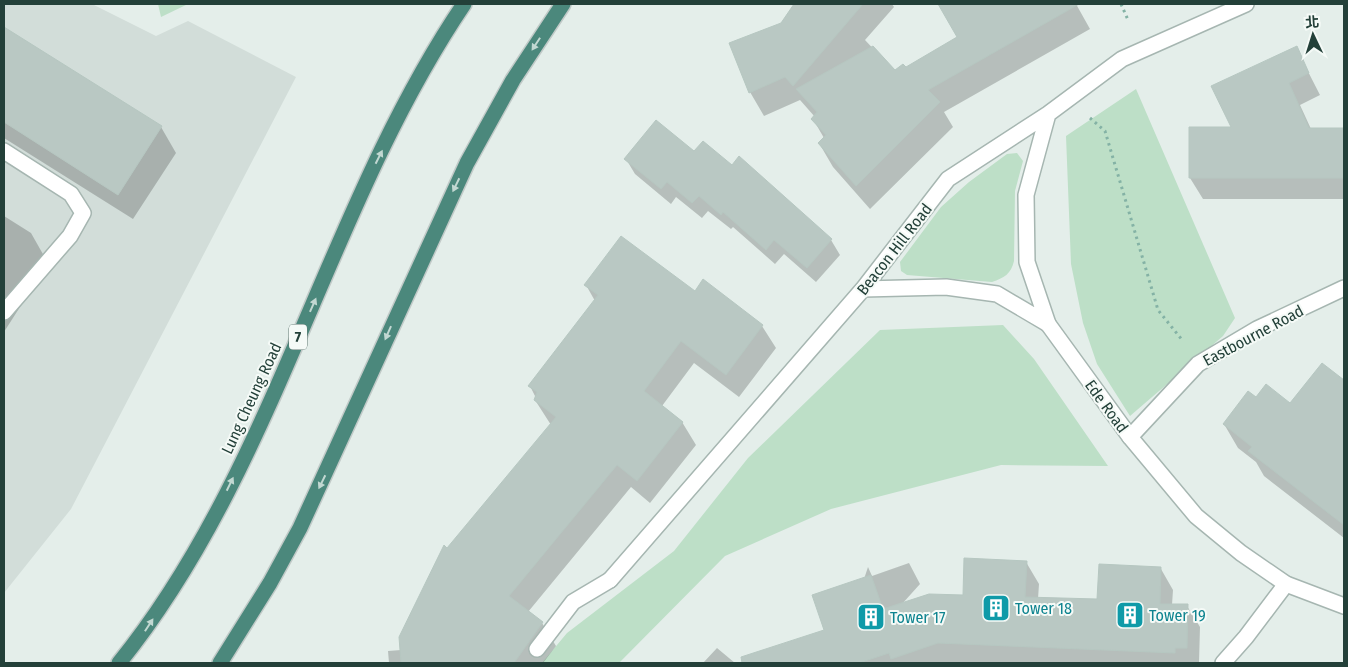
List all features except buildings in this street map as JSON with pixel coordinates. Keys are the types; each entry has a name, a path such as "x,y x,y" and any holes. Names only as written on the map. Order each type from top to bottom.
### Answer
{"highway":[{"name":"Lung Cheung Road","path":"119,663 142,636 178,580 214,518 265,412 374,167 415,88 464,4"},
{"path":"220,663 270,583 300,528 467,163 512,80 563,4"}],"street":[{"name":"Beacon Hill Road","path":"537,649 573,602 610,580 864,289 948,179 1048,114 1122,59 1246,4"},
{"name":"Ede Road","path":"1048,114 1026,195 1027,262 1048,324 1130,437 1196,516 1240,553 1286,584 1344,606"},
{"path":"4,151 71,194 83,213 70,236 4,312"},
{"path":"864,289 946,286 997,294 1048,324"},
{"name":"Eastbourne Road","path":"1130,437 1198,364 1257,330 1344,288"},
{"path":"1223,663 1246,637 1286,584"}],"path":[{"path":"1121,4 1128,20"},
{"path":"1088,116 1105,132 1158,310 1186,345"}],"shaded area":[{"path":"4,4 92,4 156,36 188,21 296,77 71,509 4,593"}],"green space":[{"path":"158,4 188,4 161,17"},
{"path":"1136,89 1235,318 1223,336 1130,416 1097,364 1083,323 1071,264 1066,136"},
{"path":"1017,153 1023,161 1015,191 1014,261 1006,275 992,282 907,275 901,271 900,262 941,207 969,182 1007,154"},
{"path":"1003,325 1034,359 1108,466 1001,465 831,509 725,556 619,663 542,663 567,633 674,551 748,458 880,330"}],"place":[{"name":"Tower 18","path":"996,608"},
{"name":"Tower 19","path":"1130,615"},
{"name":"Tower 17","path":"871,617"}]}
